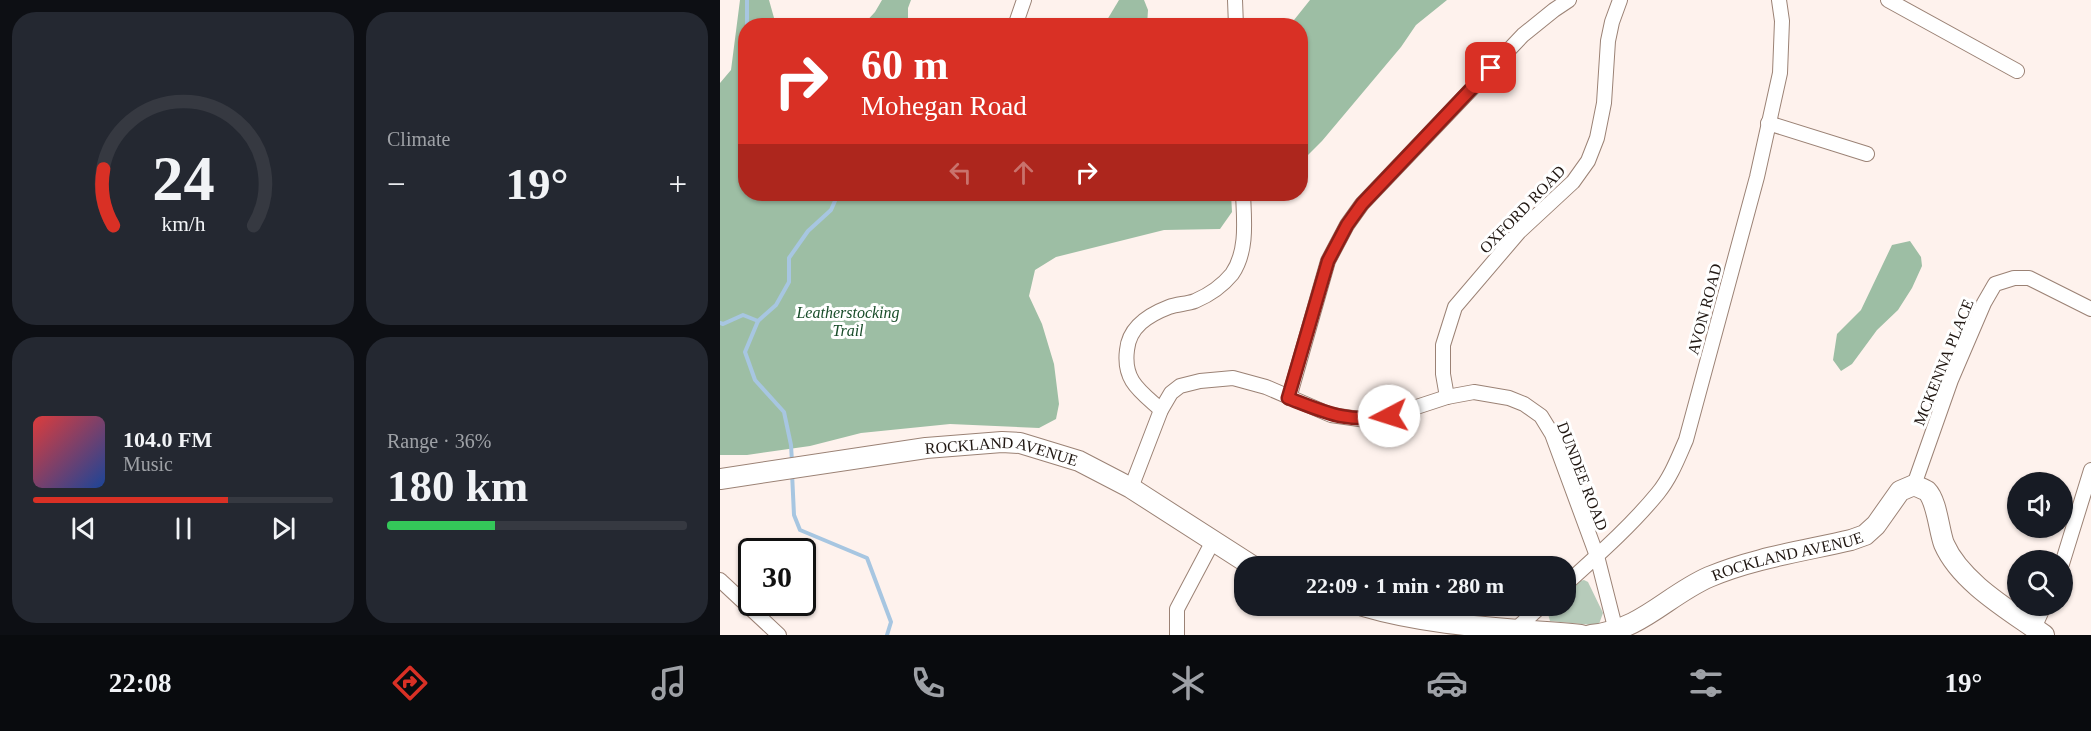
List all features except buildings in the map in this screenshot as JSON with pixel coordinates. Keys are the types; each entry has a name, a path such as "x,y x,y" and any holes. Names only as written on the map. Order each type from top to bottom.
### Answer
{"street":[{"path":"1018,18 1024,0"},
{"path":"1235,0 1236,18"},
{"path":"1288,398 1328,261 1347,225 1362,204 1515,44 1569,0"},
{"name":"OXFORD ROAD","path":"1447,397 1443,374 1443,345 1455,307 1518,232 1573,182 1588,161 1598,138 1604,103 1608,41 1620,0"},
{"name":"AVON ROAD","path":"1576,575 1659,492 1675,467 1686,440 1757,177 1780,73 1783,46 1779,0"},
{"path":"1888,0 2017,71"},
{"path":"1768,123 1867,153"},
{"path":"1161,410 1134,386 1128,375 1125,364 1131,334 1141,322 1169,307 1195,301 1216,290 1232,273 1239,258 1244,236 1243,201"},
{"name":"MCKENNA PLACE","path":"1914,485 1951,380 1984,303 1995,284 2014,278 2029,278 2091,309"},
{"name":"DUNDEE ROAD","path":"1131,488 1161,410 1170,393 1180,386 1200,381 1233,378 1266,387 1331,415 1366,420 1389,416 1447,397 1474,392 1509,398 1524,404 1541,416 1552,434 1597,556 1617,633"},
{"name":"ROCKLAND AVENUE","path":"720,479 926,448 1002,442 1020,443 1079,461 1131,488 1237,556"},
{"path":"2066,550 2091,470"},
{"path":"1914,485 1927,492 1944,545 1956,563 1990,596 2039,631 2042,616"},
{"name":"ROCKLAND AVENUE","path":"1591,635 1617,633 1646,617 1684,590 1709,577 1748,564 1865,535 1876,525 1900,491 1914,485"},
{"path":"1177,635 1177,609 1213,541"},
{"path":"720,581 779,635"},
{"path":"1406,616 1459,630 1516,629 1581,635"},
{"path":"1516,629 1530,616"}],"green space":[{"name":"Leatherstocking Trail","path":"740,0 769,0 774,18 738,18 738,201 1231,201 1232,212 1220,229 1164,230 1056,257 1035,270 1029,296 1042,324 1054,364 1059,404 1056,419 1039,428 950,424 861,433 810,446 747,455 720,455 720,83 731,70"},
{"path":"882,0 911,0 908,18 869,18"},
{"path":"1119,0 1144,0 1148,10 1147,18 1108,18"},
{"path":"1310,0 1447,0 1416,25 1401,47 1308,155 1308,18 1296,18"},
{"path":"1910,241 1921,257 1922,266 1912,288 1898,310 1877,330 1852,364 1841,371 1833,360 1837,334 1861,310 1892,245"},
{"path":"1580,581 1588,582 1603,613 1599,624 1550,621 1549,616 1576,616 1576,585"}],"waterway":[{"path":"747,0 747,18"},
{"path":"792,462 784,412 755,380 745,352 758,321 776,305 789,282 789,258 808,231 831,210 835,201"},
{"path":"720,323 723,324 743,315 758,321"},
{"path":"792,473 794,515 800,530 867,558 891,622 887,635"}],"route":[{"path":"1389,416 1366,420 1331,415 1288,398 1328,261 1347,225 1362,204 1491,68"}]}
